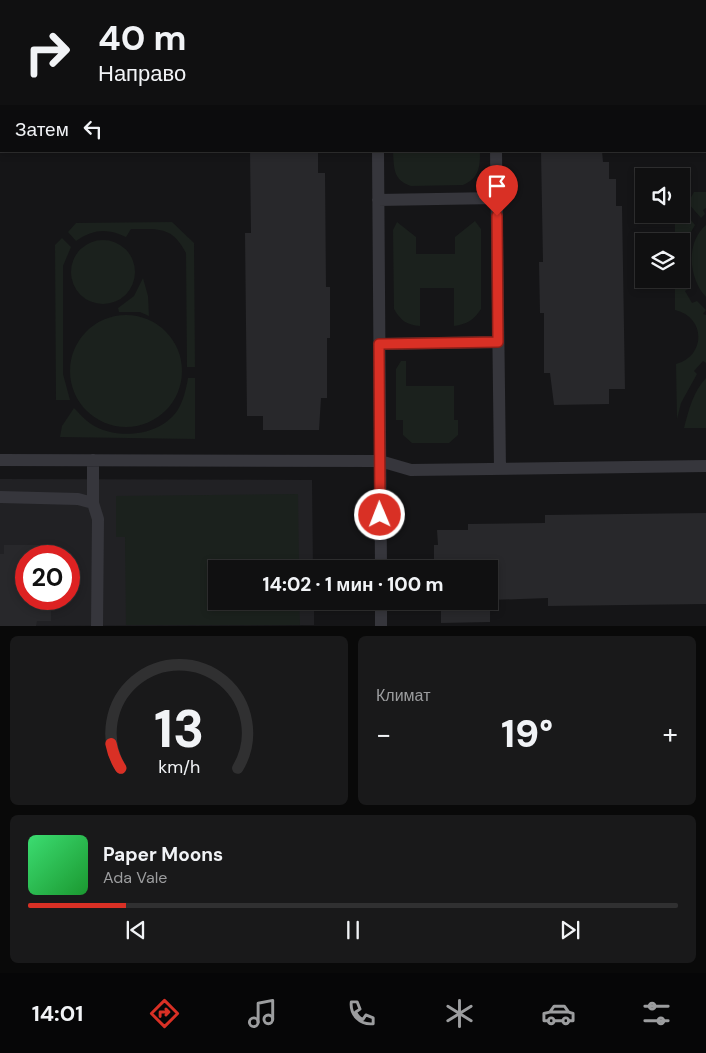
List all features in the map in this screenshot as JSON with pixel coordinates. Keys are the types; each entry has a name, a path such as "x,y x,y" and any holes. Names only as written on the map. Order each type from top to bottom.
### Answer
{"lane":[{"path":"378,152 381,560"},
{"path":"496,152 500,469"},
{"path":"378,200 496,198"},
{"path":"379,344 498,342"},
{"path":"0,460 380,461 411,470 706,466"},
{"path":"93,460 93,503 98,519 97,626"},
{"path":"0,498 78,499 93,503"},
{"path":"381,610 381,626"}],"shaded area":[{"path":"393,152 480,152 478,172 463,185 411,186 398,177 394,168"},
{"path":"694,192 706,192 706,208 703,210 705,214 701,218 690,205 690,199"},
{"path":"690,219 695,225 690,235 690,233 675,233 675,223 690,223"},
{"path":"475,221 481,229 481,309 470,321 454,326 454,288 420,288 420,326 405,322 394,309 393,230 397,222 416,237 416,254 455,254 455,237"},
{"path":"172,222 194,243 195,367 187,367 186,253 181,244 170,234 157,229 131,229 126,237 113,232 101,231 88,234 76,241 68,232 76,223"},
{"path":"706,225 706,297 696,281 693,271 692,251 699,233"},
{"path":"62,238 71,247 63,266 63,374 70,400 56,400 55,245"},
{"path":"97,240 109,240 126,249 133,260 135,272 133,284 126,295 109,304 97,304 85,299 76,290 71,278 71,266 76,254 85,245"},
{"path":"143,278 148,296 149,316 140,312 119,312 118,308 134,296"},
{"path":"675,288 688,288 685,291 692,303 697,301 706,310 703,314 706,315 706,363 703,361 694,371 697,374 681,403 677,419 676,364 686,360 693,353 698,337 697,328 692,320 685,314 675,310"},
{"path":"126,315 147,319 166,331 178,350 182,371 178,392 166,411 147,423 126,427 105,423 86,411 74,392 70,371 74,350 86,331 105,319"},
{"path":"401,361 406,361 406,386 454,386 454,420 458,420 458,435 449,443 412,443 403,435 403,420 396,420 396,369"},
{"path":"188,378 195,378 195,439 60,437 62,426 74,408 91,424 112,432 136,433 148,431 159,426 169,420 177,411 184,396"},
{"path":"706,378 706,428 684,428 695,395"},
{"path":"0,479 312,480 313,560 208,560 208,610 314,610 314,625 0,626"},
{"path":"298,494 299,560 208,560 208,610 299,610 300,625 126,625 125,537 116,537 116,496"}],"building":[{"path":"250,152 318,152 318,173 325,173 326,287 330,287 330,338 327,338 327,398 321,398 319,430 263,430 263,416 247,416 245,233 251,233"},
{"path":"541,152 602,152 603,162 609,162 609,179 616,179 616,206 622,206 625,389 609,389 609,404 554,405 550,373 544,373 544,313 540,313 539,262 543,262"},
{"path":"706,513 706,604 548,606 548,598 498,600 498,560 434,560 434,545 438,545 437,530 468,530 468,524 545,523 545,515"},
{"path":"4,545 15,545 15,610 51,610 51,621 37,621 36,626 0,626 0,554 4,554"},
{"path":"441,610 490,610 490,622 441,623"}],"route":[{"path":"380,515 379,344 498,342 497,216"}]}
